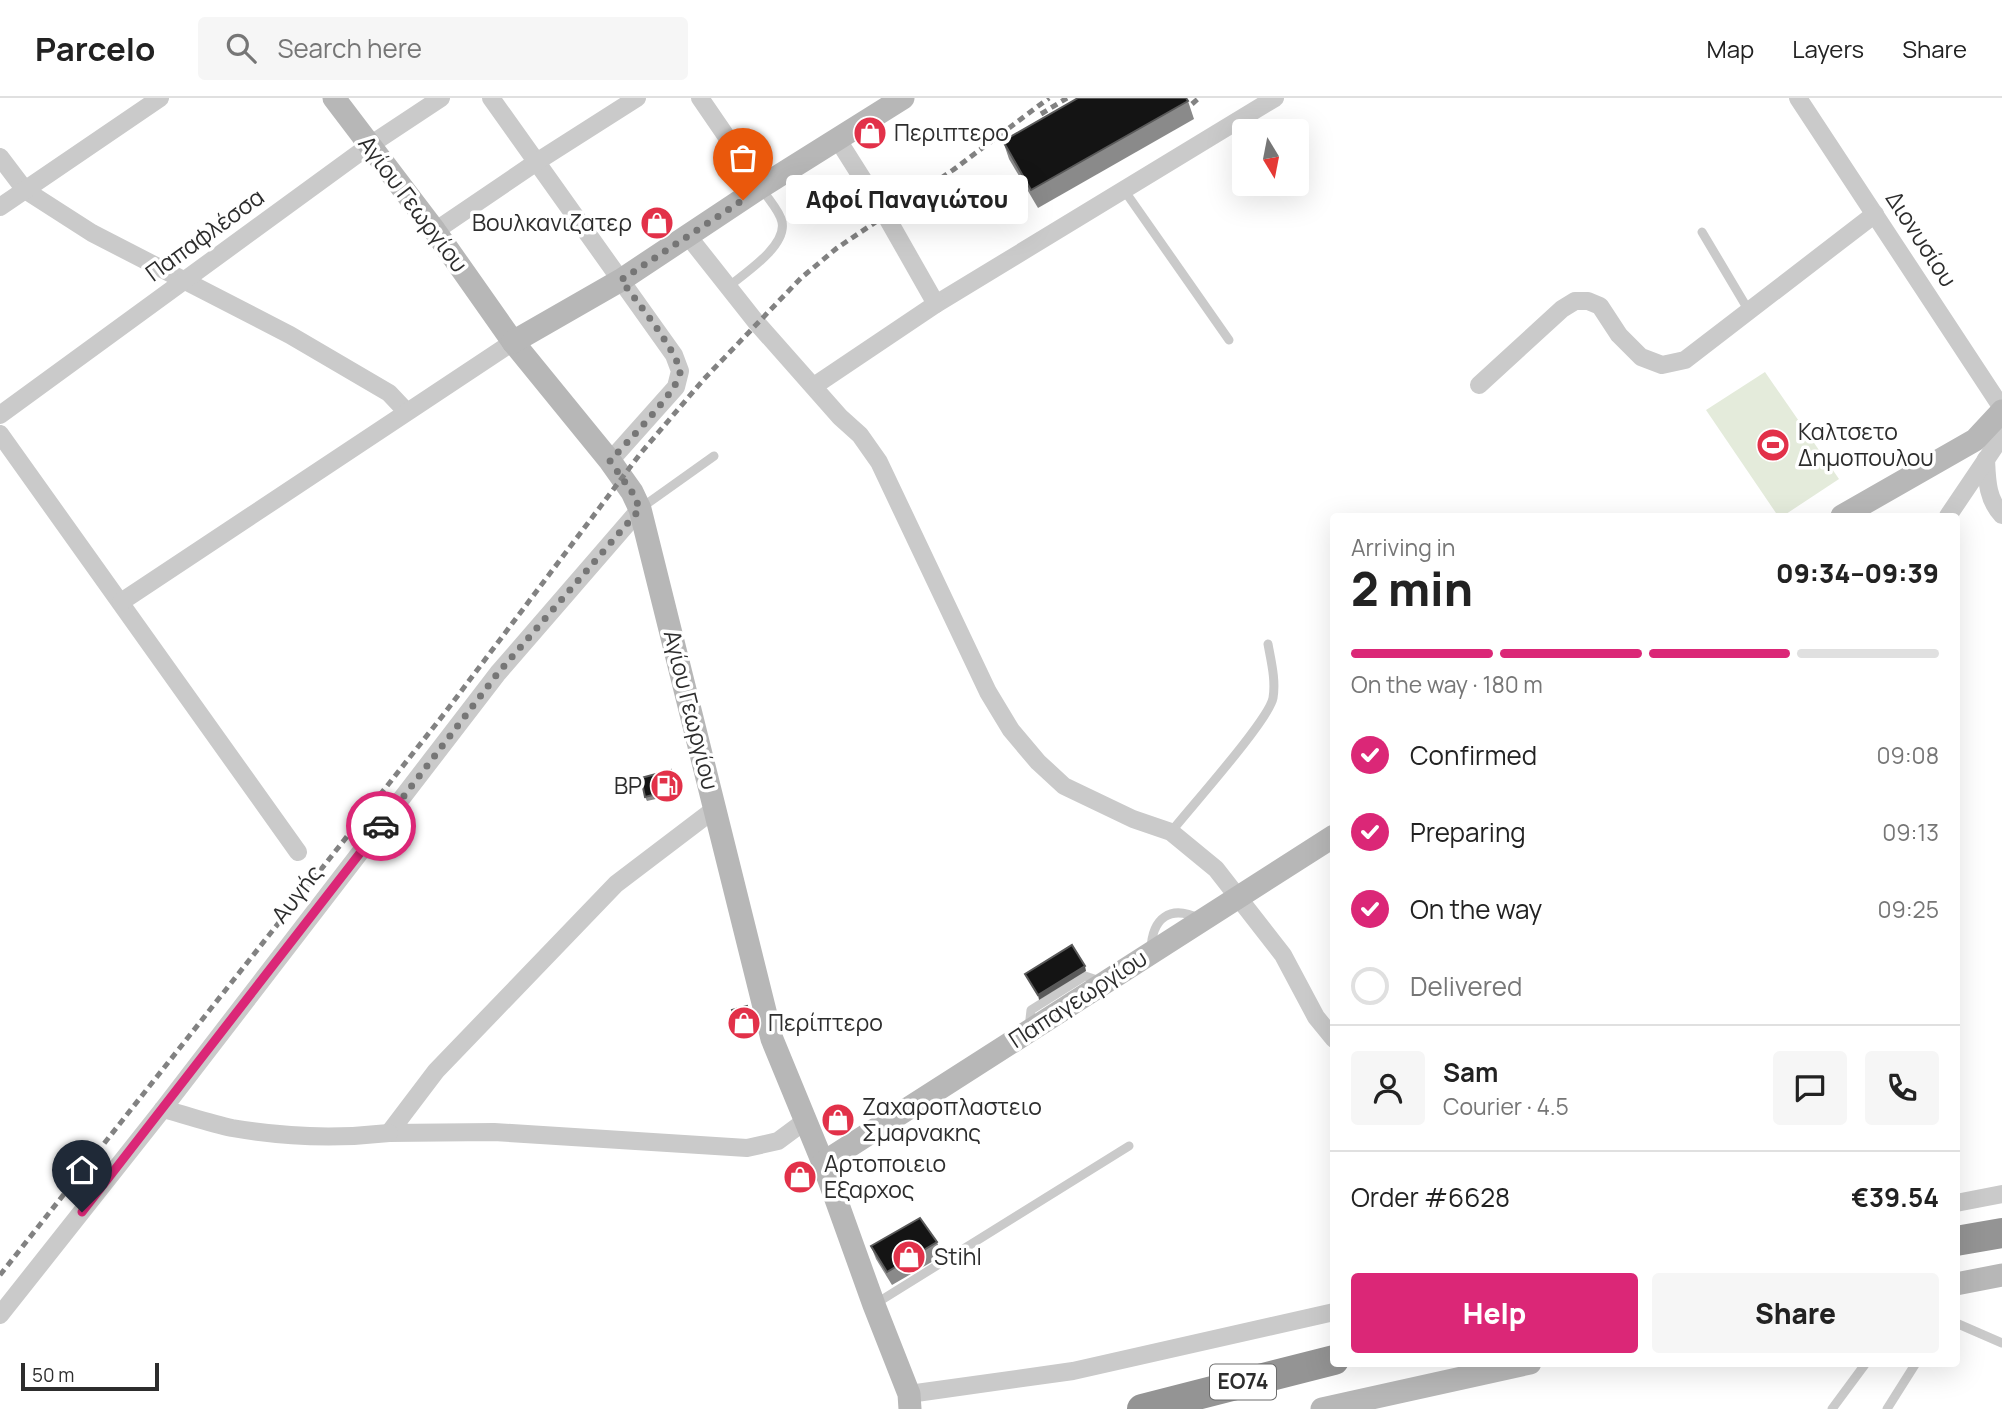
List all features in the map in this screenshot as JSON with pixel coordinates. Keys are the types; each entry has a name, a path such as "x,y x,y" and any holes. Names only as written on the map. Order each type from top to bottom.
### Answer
{"highway":[{"path":"1960,1240 2002,1233"},
{"name":"ΕΟ74","path":"1142,1409 1330,1361"}],"street":[{"path":"0,207 160,98"},
{"name":"Αγίου Γεωργίου","path":"334,98 435,231 513,342 610,461 632,492 640,509 772,1038 823,1163 874,1305 914,1404"},
{"name":"Παπαφλέσσα","path":"0,415 370,145 441,98"},
{"path":"491,98 674,355 680,371 676,387 610,461"},
{"path":"435,231 637,98"},
{"path":"700,98 761,187"},
{"path":"121,602 513,342 621,280 761,187 838,140 875,106 903,98"},
{"path":"814,386 936,304 1275,98"},
{"name":"Διονυσίου","path":"1798,98 2002,410"},
{"path":"838,140 886,216 936,304"},
{"path":"0,157 25,190 92,233 290,335 379,386 406,411"},
{"path":"1479,385 1562,309 1575,301 1588,301 1601,306 1619,335 1642,357 1662,365 1685,360 1875,214"},
{"path":"688,236 756,322 840,417 860,435 879,462 988,692 1011,730 1038,762 1064,786 1133,819 1171,832 1216,870 1283,955 1316,1017 1330,1034"},
{"path":"1847,513 1975,440 2002,410"},
{"path":"0,434 298,852"},
{"path":"1950,513 2002,436"},
{"path":"1986,459 1987,489 2002,515"},
{"name":"Αυγής","path":"0,1315 163,1109 498,673 640,509"},
{"path":"389,1133 436,1071 616,884 716,808"},
{"name":"Παπαγεωργίου","path":"823,1163 1330,839"},
{"path":"163,1109 230,1128 304,1137 494,1132 747,1148 778,1141 805,1121"},
{"path":"1960,1202 2002,1194"},
{"path":"1960,1283 2002,1275"},
{"path":"914,1404 1330,1313"},
{"path":"1322,1409 1512,1367"}],"lane":[{"path":"728,287 777,245 783,231 782,219 761,187"},
{"path":"1124,190 1229,340"},
{"path":"1702,232 1749,311"},
{"path":"640,509 714,456"},
{"path":"1171,832 1255,729 1273,701 1274,683 1268,644"},
{"path":"874,1305 1129,1146"},
{"path":"1960,1325 2002,1343"},
{"path":"1832,1409 1863,1367"},
{"path":"1887,1409 1913,1367"}],"green space":[{"name":"Καλτσετο Δημοπουλου","path":"1765,372 1839,479 1788,513 1776,513 1706,410"}],"building":[{"path":"1078,98 1186,98 1188,101 1031,190 1003,141"},
{"path":"671,770 676,789 645,797 641,778"},
{"path":"1072,945 1085,966 1038,995 1025,974"},
{"name":"Περίπτερο","path":"747,1006 751,1022 736,1026 732,1010"},
{"path":"920,1218 937,1242 887,1272 871,1246"}],"railway":[{"path":"0,1275 444,714 640,454 704,379 801,278 837,248 953,170 1049,98"},
{"path":"1041,114 1067,98"},
{"path":"1192,104 1199,98"}],"way so far":[{"path":"381,826 498,673 640,509 632,492 610,461 676,387 680,371 674,355 621,280 743,200"}],"place":[{"name":"Περιπτερο","path":"870,133"},
{"name":"Αφοί Παναγιώτου","path":"743,200"},
{"name":"Βουλκανιζατερ","path":"657,223"},
{"name":"Καλτσετο Δημοπουλου","path":"1773,445"},
{"name":"BP","path":"667,786"},
{"name":"Περίπτερο","path":"744,1023"},
{"name":"Ζαχαροπλαστειο Σμαρνακης","path":"838,1120"},
{"name":"Αρτοποιειο Εξαρχος","path":"800,1177"},
{"name":"Stihl","path":"909,1257"}],"route":[{"path":"82,1212 381,826"}]}
